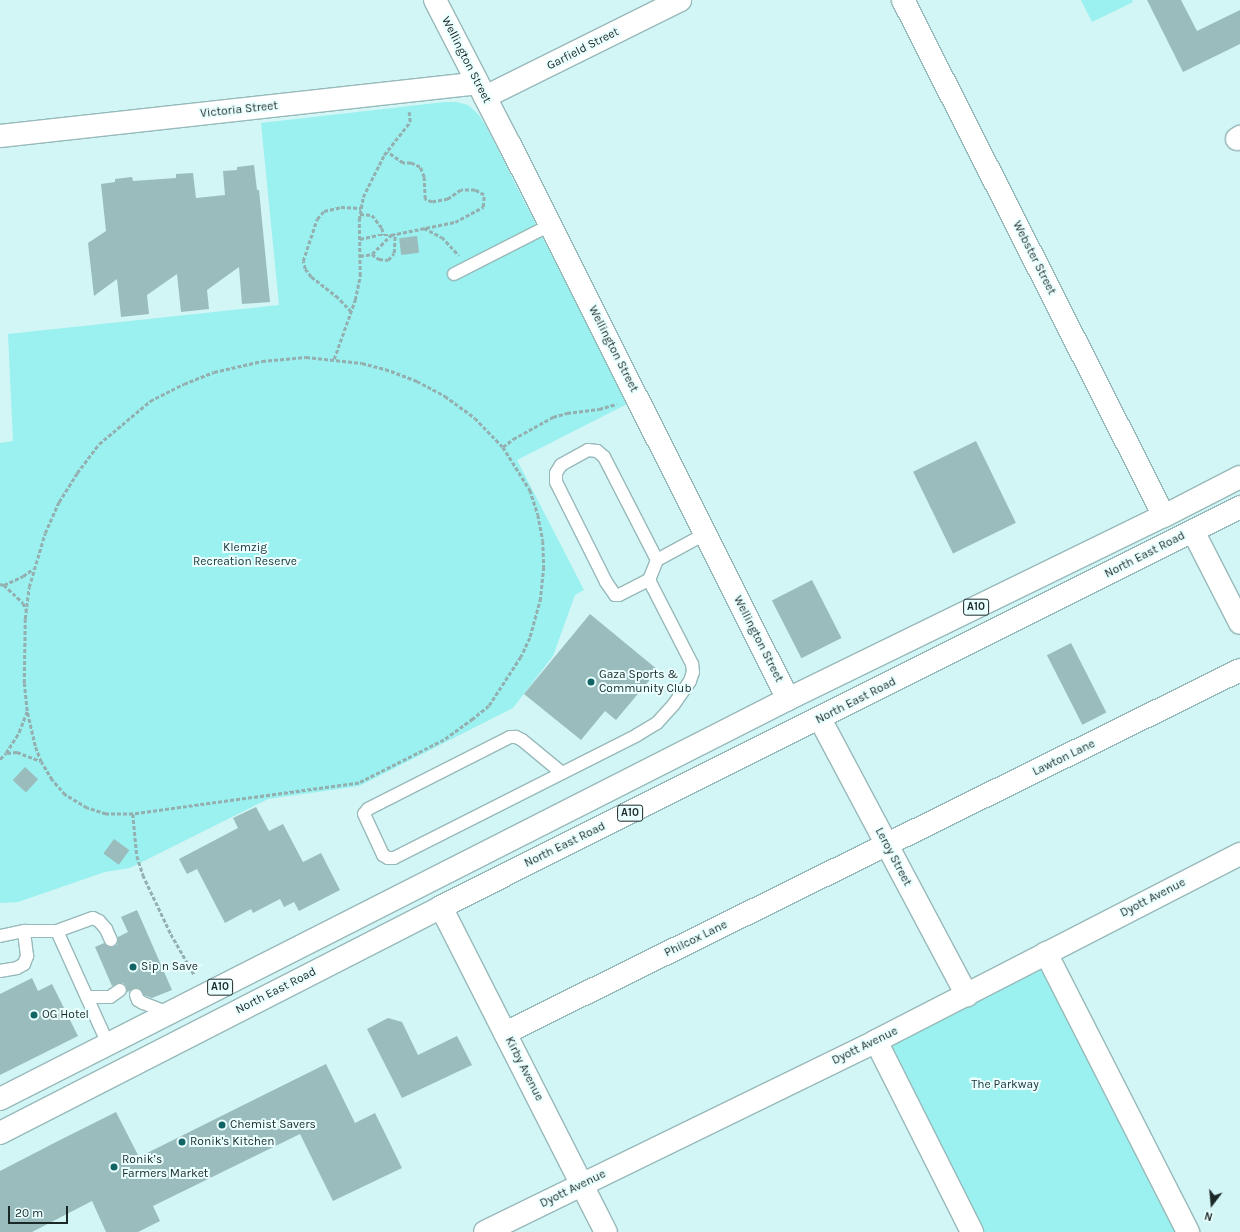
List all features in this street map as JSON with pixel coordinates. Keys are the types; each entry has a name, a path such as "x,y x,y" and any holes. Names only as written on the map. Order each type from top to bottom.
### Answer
{"main road":[{"name":"Wellington Street","path":"435,0 550,225 788,699"},
{"name":"Garfield Street","path":"481,90 680,0"},
{"name":"Webster Street","path":"903,0 1164,516"},
{"name":"Victoria Street","path":"0,136 407,92 481,90"},
{"name":"A10","path":"0,1099 788,699 1164,516 1240,477"},
{"name":"North East Road","path":"0,1133 441,907 820,719 1240,507"},
{"path":"1164,516 1193,531 1240,623"},
{"name":"Lawton Lane","path":"887,846 1240,670"},
{"path":"788,699 820,719"},
{"name":"Leroy Street","path":"820,719 967,995"},
{"name":"Philcox Lane","path":"505,1034 887,846"},
{"name":"Dyott Avenue","path":"485,1232 876,1041 1240,854"},
{"name":"Kirby Avenue","path":"428,881 606,1232"},
{"path":"1046,953 1188,1232"},
{"path":"876,1041 972,1232"}],"lane":[{"path":"454,274 550,225"},
{"path":"562,774 522,740 516,737 510,737 368,809 364,814 383,854 388,858 394,858 562,774 637,736 657,723 674,704 690,682 693,672 692,664 650,580 656,560 604,457 597,451 588,450 561,465 556,473 556,482 611,591 619,595 650,580"},
{"path":"656,560 705,534"},
{"path":"0,936 24,931 57,931 93,918 106,929 111,940"},
{"path":"0,971 17,968 24,964 27,956 24,931"},
{"path":"57,931 108,1044"},
{"path":"87,997 110,997 120,990"},
{"path":"136,995 143,1003 169,1013"}],"path":[{"path":"334,359 351,312 360,276 360,214 363,197 386,152 410,122 407,92"},
{"path":"360,240 455,222 483,207 484,195 475,190 461,190 448,199 440,201 432,202 425,199 424,177 420,168 411,163 402,163 386,152"},
{"path":"351,312 338,298 311,277 305,269 303,261 317,219 324,211 341,207 361,208"},
{"path":"360,214 372,216 382,228 384,235"},
{"path":"423,228 442,237 453,247 467,268"},
{"path":"372,254 379,260 388,260 394,253 395,234"},
{"path":"360,256 372,254 391,235"},
{"path":"306,357 334,359 391,371 417,381 445,396 475,418 503,447 530,490 543,541 544,567 541,598 530,638 511,674 488,706 444,740 359,784 133,814 106,814 87,808 65,795 52,780 41,762 35,746 27,711 23,656 26,609 33,569 45,533 59,502 77,473 99,444 150,401 184,384 214,372 262,361 306,357"},
{"path":"503,447 513,439 553,417 567,413 599,409 618,403 635,395"},
{"path":"4,585 33,569"},
{"path":"0,584 4,585 23,603 26,609"},
{"path":"0,759 6,753 19,732 27,711"},
{"path":"6,753 17,752 33,757 41,762"},
{"path":"133,814 137,856 143,875 171,934 206,994"}],"green space":[{"path":"1081,0 1132,0 1133,2 1092,22"},
{"name":"Klemzig Recreation Reserve","path":"456,102 468,105 478,114 486,126 627,404 517,460 584,590 575,595 553,656 513,708 359,786 268,799 130,868 105,872 18,902 0,903 0,443 13,441 8,334 279,305 261,123"},
{"name":"The Parkway","path":"1047,955 1186,1232 972,1232 876,1041"}],"building":[{"path":"1147,0 1181,0 1197,31 1240,10 1240,44 1183,72"},
{"path":"254,165 257,190 259,190 270,302 242,304 239,267 207,290 209,309 181,312 177,274 147,295 149,314 121,317 117,279 94,296 88,243 106,231 101,184 115,182 115,179 132,177 133,181 176,178 176,174 193,173 196,198 225,195 223,171 237,170 237,167"},
{"path":"417,236 419,253 401,255 399,238"},
{"path":"976,441 1016,523 953,553 913,472"},
{"path":"812,580 842,638 801,658 772,600"},
{"name":"Gaza Sports & Community Club","path":"590,614 658,670 616,720 605,711 581,740 524,694"},
{"path":"1071,643 1106,712 1082,725 1047,655"},
{"path":"25,767 38,779 26,792 13,780"},
{"path":"256,807 269,831 283,824 303,862 321,853 340,890 299,911 294,902 284,907 280,899 253,913 251,909 225,923 197,869 187,874 179,859 238,828 233,818"},
{"path":"114,839 129,850 119,865 103,854"},
{"name":"Sip n Save","path":"137,910 172,990 152,998 144,995 137,988 127,992 126,986 123,983 112,986 95,947 104,943 110,947 117,945 118,937 128,932 121,917"},
{"name":"OG Hotel","path":"32,978 38,991 52,984 78,1036 0,1075 0,994"},
{"path":"388,1018 402,1022 418,1055 457,1036 472,1065 402,1098 367,1029"},
{"path":"326,1064 355,1123 375,1113 402,1168 333,1201 300,1134 153,1206 160,1221 138,1232 106,1232 92,1201 32,1232 0,1232 0,1171 60,1140 116,1112 139,1157"}],"place":[{"name":"Gaza Sports & Community Club","path":"591,682"},
{"name":"Sip n Save","path":"133,967"},
{"name":"OG Hotel","path":"34,1015"},
{"name":"Chemist Savers","path":"222,1125"},
{"name":"Ronik's Kitchen","path":"182,1142"},
{"name":"Ronik’s Farmers Market","path":"114,1167"}]}
